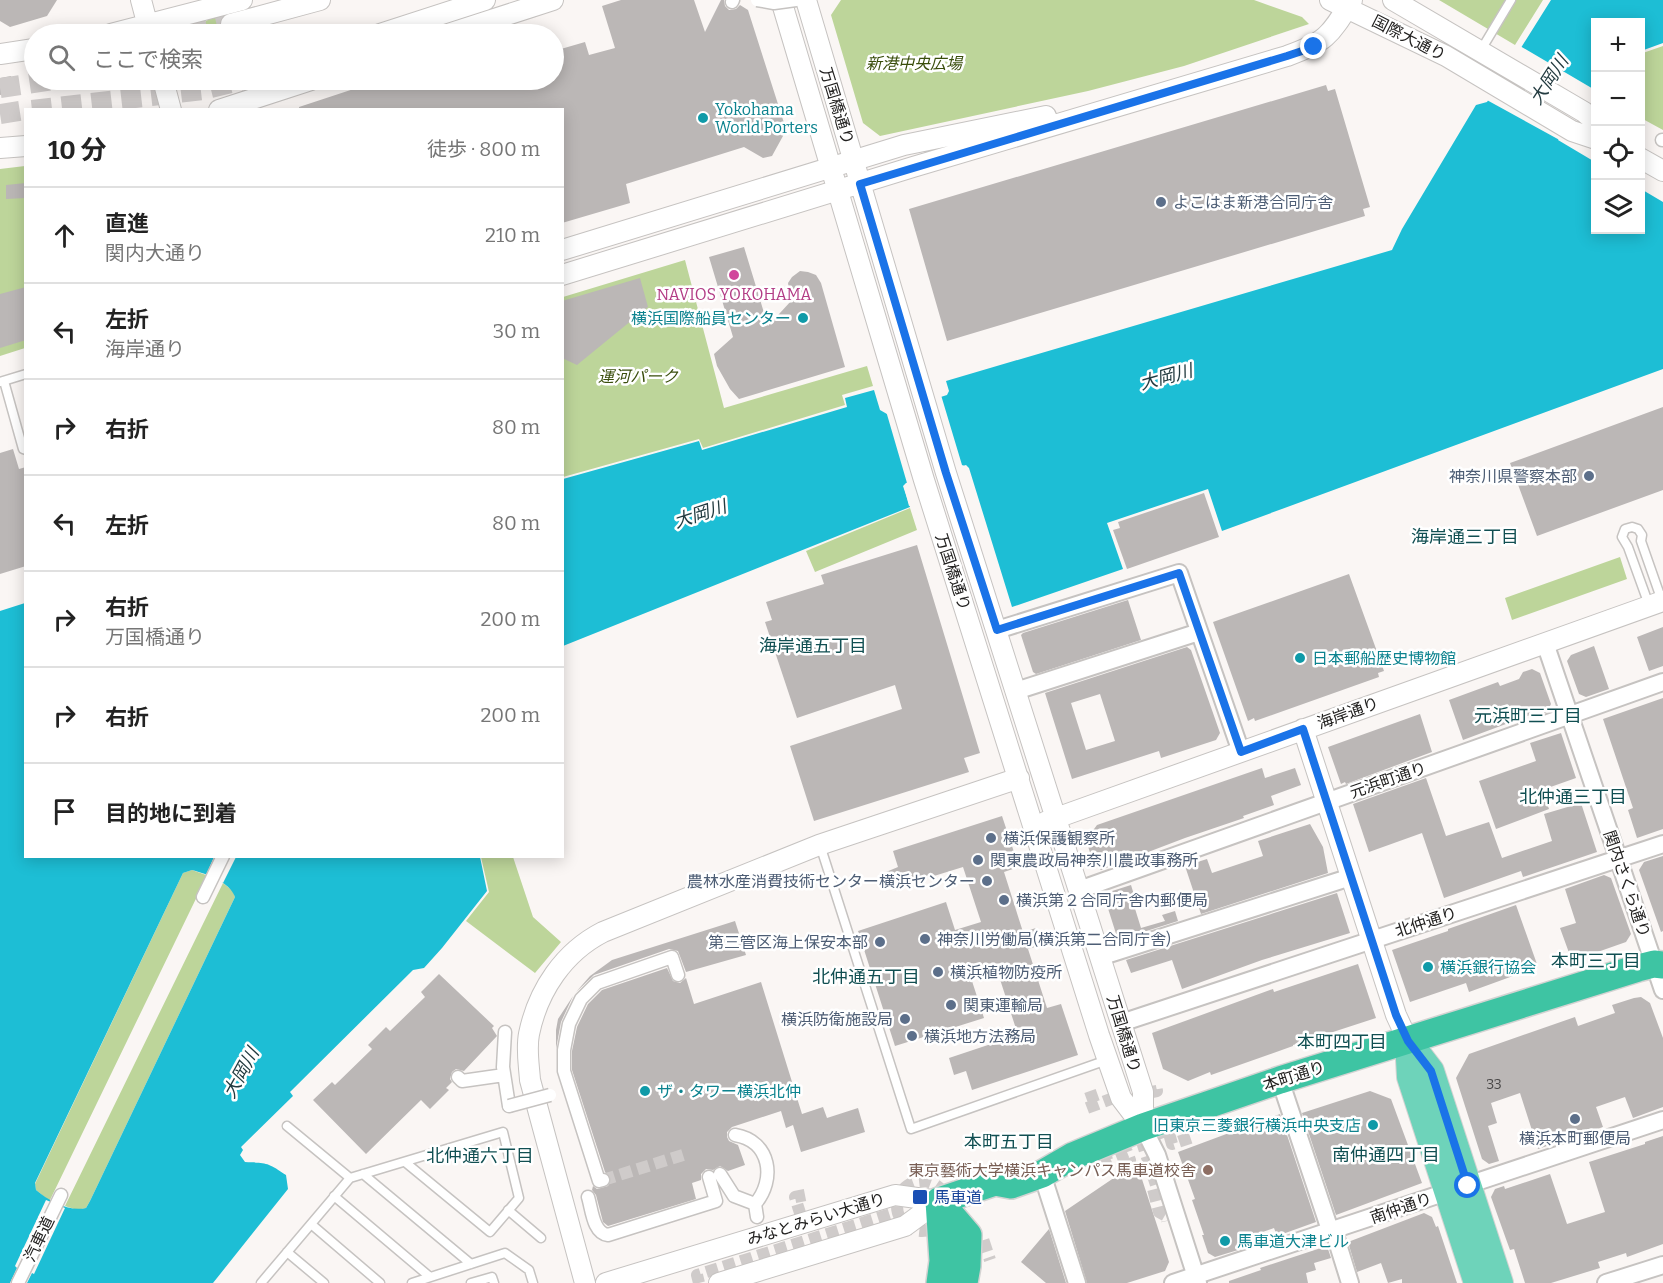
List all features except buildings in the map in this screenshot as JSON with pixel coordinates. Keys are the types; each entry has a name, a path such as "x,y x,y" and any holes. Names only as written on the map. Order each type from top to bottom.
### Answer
{"highway":[{"name":"本町通り","path":"939,1201 995,1182 1011,1185 1042,1174 1073,1155 1143,1127 1280,1080 1660,961"},
{"name":"本町通り","path":"995,1182 1005,1169 1057,1149 1073,1155"},
{"path":"939,1201 942,1244 940,1283"},
{"path":"939,1201 968,1235 964,1283"}],"main road":[{"path":"1408,1041 1431,1071 1477,1283"},
{"path":"1458,1190 1500,1283"}],"street":[{"path":"141,0 147,24"},
{"path":"168,24 242,0"},
{"path":"231,24 320,0"},
{"path":"412,24 485,0"},
{"path":"479,24 553,0"},
{"path":"757,0 774,3 796,0"},
{"name":"万国橋通り","path":"781,0 924,480 1108,1060 1121,1098 1143,1127"},
{"name":"万国橋通り","path":"806,0 946,473 1143,1092 1143,1127"},
{"path":"1393,0 1590,117"},
{"path":"564,274 1314,47 1326,38 1343,3"},
{"name":"国際大通り","path":"1343,3 1446,56 1572,131 1591,137"},
{"path":"0,54 24,50"},
{"path":"166,90 170,108"},
{"path":"225,108 280,90"},
{"path":"564,249 904,145 1152,97"},
{"path":"0,148 24,146"},
{"path":"1645,160 1663,171"},
{"path":"997,630 1179,573 1241,752"},
{"name":"海岸通り","path":"1034,825 1658,602"},
{"path":"1016,691 1199,632"},
{"name":"関内さくら通り","path":"1545,643 1618,859 1660,961 1663,990"},
{"name":"元浜町通り","path":"1079,890 1663,682"},
{"path":"1303,729 1396,1015 1408,1041"},
{"path":"585,1283 530,1080 528,1055 529,1035 549,982 579,947 603,932 819,845 1018,778"},
{"name":"北仲通り","path":"1121,1023 1663,844"},
{"path":"203,897 223,858"},
{"path":"1100,957 1351,876"},
{"path":"603,1180 599,1181 564,1071 568,1024 581,999 597,983 672,957 678,975"},
{"path":"505,1032 504,1075 509,1106 569,1089"},
{"path":"458,1077 462,1081 504,1075"},
{"path":"1280,1080 1350,1283"},
{"name":"南仲通り","path":"1173,1283 1197,1280 1663,1120"},
{"path":"1143,1127 1157,1155 1197,1280"},
{"path":"716,1201 715,1175 734,1196 756,1210 768,1181 763,1154 756,1143 744,1136 735,1135"},
{"path":"1042,1174 1077,1283"},
{"name":"汽車道","path":"18,1283 61,1195"},
{"name":"みなとみらい大通り","path":"606,1283 895,1195 939,1201"},
{"path":"588,1197 597,1229 602,1234 608,1235 734,1196"},
{"name":"みなとみらい大通り","path":"718,1283 905,1226 939,1201"},
{"path":"1606,1283 1663,1264"}],"lane":[{"path":"1489,56 1511,0"},
{"path":"24,375 2,382 24,449"},
{"path":"1632,526 1642,535 1641,541 1658,602 1622,537 1625,529 1632,526"},
{"path":"819,845 911,1129 1108,1060"},
{"path":"287,1126 350,1178"},
{"path":"264,1282 350,1178 503,1132 519,1197 490,1232 405,1162"},
{"path":"363,1174 471,1264"},
{"path":"334,1196 436,1278"},
{"path":"508,1210 541,1238"},
{"path":"311,1224 380,1283"},
{"path":"287,1252 324,1283"},
{"path":"412,1283 436,1278 505,1253 529,1270 533,1283"},
{"path":"471,1283 492,1277 494,1283"}],"green space":[{"name":"新港中央広場","path":"841,0 1254,0 1302,17 1309,24 1184,66 1088,91 880,136 863,123 831,15"},
{"path":"1439,0 1543,0 1515,45"},
{"path":"219,13 224,16 218,24 201,24"},
{"path":"1663,46 1663,130 1645,120 1645,52"},
{"path":"24,166 24,348 0,356 0,169"},
{"name":"運河パーク","path":"685,260 724,408 867,366 873,386 842,395 845,405 703,448 699,439 564,477 564,297"},
{"path":"910,508 917,530 815,572 806,551"},
{"path":"1620,557 1627,579 1512,620 1505,598"},
{"path":"481,858 513,858 533,917 561,942 535,973 466,921 489,892"},
{"path":"192,870 206,875 206,878 50,1200 47,1199 36,1190 35,1184 183,873"},
{"path":"223,883 233,891 235,897 90,1201 86,1208 77,1210 65,1206"}],"water":[{"name":"大岡川","path":"1551,0 1663,0 1663,43 1645,50 1645,18 1591,18 1591,95 1558,140 1591,160 1591,234 1645,234 1645,191 1663,202 1663,369 1222,531 1208,489 1107,523 1123,569 1012,607 969,468 966,465 906,483 903,486 910,507 564,646 564,479 699,441 702,450 847,407 845,398 874,390 880,410 887,414 947,395 949,391 946,381 1392,250 1402,229 1476,105 1487,102"},
{"name":"大岡川","path":"24,603 24,858 480,858 487,891 424,968 413,970 290,1092 293,1096 241,1147 243,1150 240,1155 245,1162 267,1164 286,1175 288,1189 213,1283 0,1283 0,611","holes":["192,870 211,876 228,887 235,897 90,1201 86,1208 80,1209 60,1205 36,1190 35,1183 183,873"]}],"pier":[{"path":"1520,46 1591,88 1591,98 1588,104 1562,139 1566,141 1565,143 1485,99"},
{"path":"943,393 941,395 962,465 967,467 972,484 965,469 908,485 912,505 909,506 904,487 907,483 886,411 882,410 879,402 887,411"},
{"path":"214,858 236,858 223,883 206,875"},
{"path":"46,1200 65,1208 34,1274 32,1273 27,1283 10,1283 17,1268 15,1266"}],"tunnel":[{"path":"0,88 24,84"},
{"path":"49,108 203,90"},
{"path":"0,114 24,110"},
{"path":"1147,1093 1157,1091 1156,1085"},
{"path":"1090,1091 1095,1105"},
{"path":"1087,1108 1119,1096 1121,1103"},
{"path":"1155,1135 1168,1130 1172,1144 1196,1136"},
{"path":"1141,1139 1156,1185 1153,1189 1159,1212 1166,1216 1167,1221"},
{"path":"1105,1152 1107,1160 1127,1152 1130,1160 1123,1164"},
{"path":"603,1180 683,1155"},
{"path":"917,1181 927,1181 940,1188 947,1201 947,1206 947,1211 940,1224 927,1231 917,1231 908,1227 901,1220 897,1211 897,1201 901,1192 908,1185 917,1181"},
{"path":"805,1195 795,1197 805,1229"},
{"path":"699,1283 697,1275 897,1212"},
{"path":"967,1244 983,1239 990,1260"}],"place":[{"name":"Yokohama World Porters","path":"703,118"},
{"name":"よこはま新港合同庁舎","path":"1161,202"},
{"name":"NAVIOS YOKOHAMA","path":"734,275"},
{"name":"横浜国際船員センター","path":"803,318"},
{"name":"神奈川県警察本部","path":"1589,476"},
{"name":"日本郵船歴史博物館","path":"1300,658"},
{"name":"横浜保護観察所","path":"991,838"},
{"name":"関東農政局神奈川農政事務所","path":"978,860"},
{"name":"農林水産消費技術センター横浜センター","path":"987,881"},
{"name":"横浜第２合同庁舎内郵便局","path":"1004,900"},
{"name":"神奈川労働局(横浜第二合同庁舎)","path":"925,939"},
{"name":"第三管区海上保安本部","path":"880,942"},
{"name":"横浜銀行協会","path":"1428,967"},
{"name":"横浜植物防疫所","path":"938,972"},
{"name":"関東運輸局","path":"951,1005"},
{"name":"横浜防衛施設局","path":"905,1019"},
{"name":"横浜地方法務局","path":"912,1036"},
{"name":"ザ・タワー横浜北仲","path":"645,1091"},
{"name":"横浜本町郵便局","path":"1575,1119"},
{"name":"旧東京三菱銀行横浜中央支店","path":"1373,1125"},
{"name":"東京藝術大学横浜キャンパス馬車道校舎","path":"1208,1170"},
{"name":"馬車道","path":"920,1197"},
{"name":"馬車道大津ビル","path":"1225,1241"}],"district":[{"name":"海岸通三丁目","path":"1465,537"},
{"name":"海岸通五丁目","path":"813,646"},
{"name":"元浜町三丁目","path":"1528,716"},
{"name":"北仲通三丁目","path":"1573,797"},
{"name":"本町三丁目","path":"1596,961"},
{"name":"北仲通五丁目","path":"866,977"},
{"name":"本町四丁目","path":"1342,1042"},
{"name":"本町五丁目","path":"1009,1142"},
{"name":"南仲通四丁目","path":"1386,1155"},
{"name":"北仲通六丁目","path":"480,1156"}],"route":[{"path":"1314,47 860,184 946,473 997,630 1179,573 1241,752 1303,729 1396,1015 1408,1041 1431,1071 1468,1186"}]}
